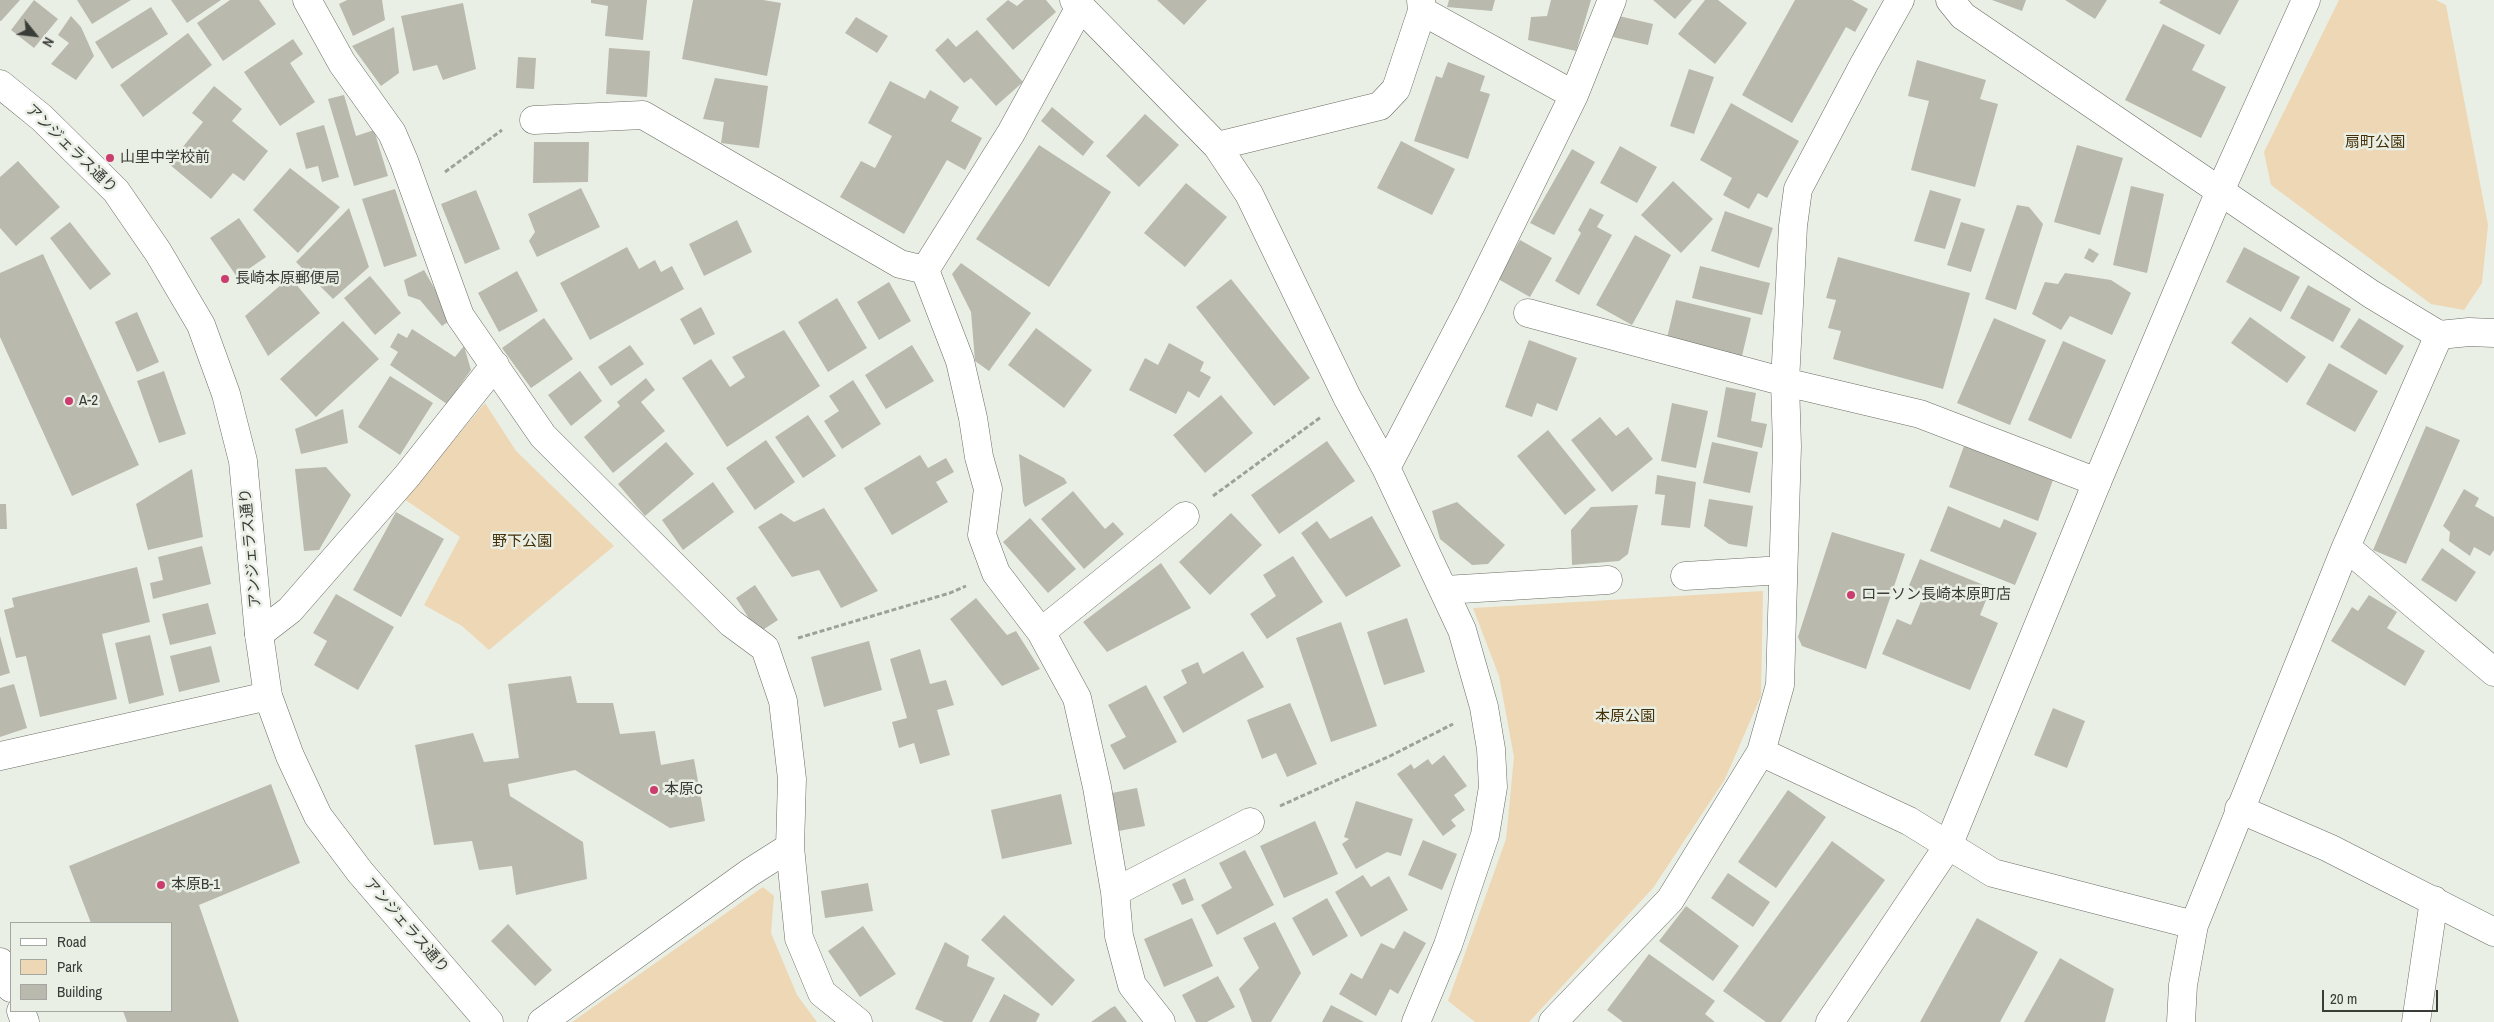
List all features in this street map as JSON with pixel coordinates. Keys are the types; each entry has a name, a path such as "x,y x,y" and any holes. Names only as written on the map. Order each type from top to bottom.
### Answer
{"street":[{"path":"307,0 342,63 392,133 460,316 543,436 731,623 765,648 784,711 792,779 790,848 799,938 822,993 858,1022"},
{"path":"1386,468 1471,305 1574,95 1612,0"},
{"path":"1553,1022 1670,900 1761,752 1780,685 1787,446 1784,382 1793,226 1798,189 1900,0"},
{"path":"1950,0 1963,16 2371,294 2439,335 2469,332 2494,333"},
{"path":"1830,1022 1948,846 2097,482 2220,191 2306,0"},
{"path":"925,270 1011,133 1077,3 1218,146 1250,194 1347,397 1386,468 1445,590 1462,630 1484,707 1491,749 1493,786 1485,835 1448,945 1416,1022"},
{"path":"1218,146 1380,106 1396,89 1421,6 1574,95"},
{"name":"アンジェラス通り","path":"0,84 42,118 116,191 158,252 201,325 226,394 243,461 259,634 268,696 290,756 318,816 360,872 489,1022"},
{"path":"534,120 643,115 900,264 925,270"},
{"path":"925,270 960,360 979,457 988,488 982,535 996,572 1041,632 1077,698 1097,787 1115,892 1120,936 1132,986 1162,1022"},
{"path":"1528,313 1784,382 1920,414 2097,482"},
{"path":"2181,1022 2183,985 2194,925 2239,809 2252,784 2346,547 2439,335"},
{"path":"259,634 290,610 407,476 495,365"},
{"path":"1041,632 1185,516"},
{"path":"2346,547 2494,672"},
{"path":"1684,576 1784,570"},
{"path":"1445,590 1608,580"},
{"path":"0,756 268,696"},
{"path":"1761,752 1909,821 1993,873 2194,925"},
{"path":"2239,809 2329,848 2494,932"},
{"path":"1115,892 1250,822"},
{"path":"542,1022 749,873 790,848"},
{"path":"2416,1022 2434,900"},
{"path":"0,962 10,986"}],"path":[{"path":"415,194 506,127 534,120"},
{"path":"1185,516 1347,397"},
{"path":"765,648 950,593 996,572"},
{"path":"1298,798 1390,756 1484,707"}],"green space":[{"name":"扇町公園","path":"2339,0 2436,0 2446,5 2488,225 2482,283 2464,310 2431,304 2271,185 2264,152"},
{"name":"野下公園","path":"485,403 516,451 614,546 489,650 462,626 424,605 460,537 404,499"},
{"name":"本原公園","path":"1763,591 1761,696 1725,779 1653,888 1529,1022 1475,1022 1448,1001 1506,839 1514,757 1499,676 1473,608"},
{"path":"763,887 774,896 771,933 797,995 817,1022 572,1022"}],"building":[{"path":"0,0 20,0 1,21 0,21"},
{"path":"34,0 58,19 34,48 11,30"},
{"path":"77,0 131,0 92,24"},
{"path":"171,0 221,0 187,23"},
{"path":"230,0 259,0 276,24 223,61 197,23"},
{"path":"347,0 382,0 385,20 353,36 339,4"},
{"path":"591,0 647,0 643,40 605,36 608,6 591,3"},
{"path":"693,0 763,0 781,3 767,76 682,59"},
{"path":"1008,0 1017,6 1024,0 1046,0 1056,12 1013,50 986,19"},
{"path":"1157,0 1207,0 1184,25"},
{"path":"1449,0 1495,0 1492,11 1447,7"},
{"path":"1551,0 1591,0 1576,51 1528,40 1531,17 1547,16"},
{"path":"1653,0 1692,0 1675,19"},
{"path":"1705,0 1718,0 1747,23 1715,64 1678,34"},
{"path":"1795,0 1852,0 1868,9 1855,32 1846,27 1792,123 1742,95"},
{"path":"1992,0 2026,0 2022,11"},
{"path":"2065,0 2107,0 2095,19"},
{"path":"2161,0 2239,0 2220,35 2159,3"},
{"path":"463,3 476,69 443,80 437,65 413,71 401,16"},
{"path":"151,7 168,34 112,69 95,42"},
{"path":"71,16 81,27 94,56 76,80 51,64 69,43 58,35"},
{"path":"1619,16 1653,24 1648,45 1613,37"},
{"path":"856,17 888,36 877,53 845,33"},
{"path":"2163,24 2205,45 2192,70 2226,87 2201,138 2125,100"},
{"path":"394,27 399,73 381,86 352,46"},
{"path":"977,30 1023,82 996,106 971,78 964,83 935,50 948,38 956,47"},
{"path":"188,33 212,65 143,117 120,85"},
{"path":"293,39 303,54 290,63 315,102 280,126 244,72"},
{"path":"609,48 650,51 647,97 606,94"},
{"path":"518,57 536,58 534,89 516,88"},
{"path":"1917,60 1986,80 1980,99 1998,104 1975,187 1911,170 1929,101 1908,96"},
{"path":"1448,62 1485,76 1480,91 1490,94 1468,159 1414,141 1436,76 1442,78"},
{"path":"1689,69 1714,77 1694,134 1670,126"},
{"path":"715,78 768,86 759,148 721,143 724,122 703,119"},
{"path":"890,81 925,99 930,90 959,107 951,121 982,138 965,170 947,160 904,234 840,197 861,161 875,168 892,136 868,123"},
{"path":"214,86 242,109 232,121 268,151 244,181 233,173 211,199 169,164 203,122 192,113"},
{"path":"344,95 356,136 374,130 388,176 354,186 328,99"},
{"path":"1731,103 1799,141 1767,198 1758,193 1749,209 1723,195 1732,178 1700,160"},
{"path":"1052,107 1094,142 1083,156 1041,121"},
{"path":"1145,114 1179,145 1139,187 1106,156"},
{"path":"324,125 339,177 322,182 318,166 306,169 296,133"},
{"path":"1401,141 1455,169 1432,215 1377,188"},
{"path":"534,142 589,142 588,182 533,183"},
{"path":"1039,145 1111,192 1049,287 976,239"},
{"path":"2077,145 2123,158 2100,235 2054,222"},
{"path":"1620,146 1657,167 1637,203 1600,183"},
{"path":"1572,149 1595,162 1554,235 1530,223"},
{"path":"18,161 60,207 16,246 0,228 0,177"},
{"path":"290,168 340,207 298,253 253,210"},
{"path":"1673,181 1713,219 1681,253 1641,215"},
{"path":"1186,183 1227,217 1185,267 1144,233"},
{"path":"2131,186 2164,194 2147,273 2113,265"},
{"path":"581,188 600,227 537,257 529,241 535,232 528,214"},
{"path":"395,189 417,256 384,267 362,199"},
{"path":"476,190 500,249 465,264 441,204"},
{"path":"1930,190 1961,199 1945,249 1914,241"},
{"path":"2017,205 2029,207 2043,224 2016,310 1985,299"},
{"path":"349,208 369,267 333,299 296,262"},
{"path":"1590,208 1604,215 1597,227 1612,235 1579,295 1555,281 1581,233 1578,230"},
{"path":"1725,211 1773,228 1759,268 1711,251"},
{"path":"239,218 266,257 237,277 210,238"},
{"path":"737,220 752,252 704,276 689,244"},
{"path":"70,222 111,274 90,290 50,238"},
{"path":"1961,222 1985,229 1971,272 1947,265"},
{"path":"1635,235 1671,255 1632,325 1596,305"},
{"path":"1520,240 1552,258 1530,297 1498,279"},
{"path":"627,247 639,269 655,260 661,272 672,266 684,289 590,340 560,283"},
{"path":"2244,247 2300,277 2281,312 2226,282"},
{"path":"2089,248 2099,254 2093,263 2084,258"},
{"name":"A-2","path":"43,254 139,465 72,496 0,337 0,273"},
{"path":"1838,257 1970,293 1943,389 1833,359 1841,331 1828,328 1836,300 1826,298"},
{"path":"961,263 1031,313 989,371 975,361 971,312 952,274"},
{"path":"1700,266 1770,283 1762,315 1692,298"},
{"path":"424,270 452,319 442,326 420,300 408,296 404,280"},
{"path":"517,271 538,311 499,332 478,293"},
{"path":"2065,273 2111,280 2131,293 2112,335 2070,316 2061,330 2032,314 2045,282 2058,284"},
{"path":"370,276 401,313 375,335 344,298"},
{"path":"290,277 320,313 268,356 245,316"},
{"path":"1231,279 1310,378 1274,406 1196,307"},
{"path":"889,282 911,321 879,340 857,302"},
{"path":"2308,285 2351,309 2333,342 2290,318"},
{"path":"837,298 867,348 828,372 798,322"},
{"path":"1676,300 1751,318 1742,356 1667,338"},
{"path":"701,307 715,334 694,345 680,319"},
{"path":"137,312 159,362 137,372 115,322"},
{"path":"2250,317 2306,357 2287,383 2231,343"},
{"path":"544,318 573,359 531,388 502,348"},
{"path":"1994,318 2046,340 2010,425 1957,403"},
{"path":"2359,318 2404,346 2386,375 2340,347"},
{"path":"343,321 379,359 316,417 280,379"},
{"path":"1036,328 1092,370 1064,408 1008,365"},
{"path":"412,329 455,357 464,346 471,370 447,404 390,365 398,352 390,347 398,333 407,338"},
{"path":"784,330 820,386 727,447 682,378 711,359 730,387 745,377 732,357"},
{"path":"1529,340 1577,358 1557,411 1537,403 1532,417 1505,407"},
{"path":"2063,341 2106,360 2071,439 2028,420"},
{"path":"1169,343 1204,362 1200,371 1211,377 1199,398 1188,391 1176,414 1129,390 1145,358 1158,365"},
{"path":"630,345 644,364 611,386 598,367"},
{"path":"912,345 934,381 886,409 865,375"},
{"path":"2329,363 2378,391 2355,432 2306,404"},
{"path":"164,371 186,434 159,443 137,381"},
{"path":"580,371 602,401 571,426 548,395"},
{"path":"390,376 433,403 400,455 358,427"},
{"path":"646,378 655,390 641,402 665,431 613,473 584,437 620,406 617,402"},
{"path":"853,380 881,424 842,449 824,421 839,411 829,396"},
{"path":"1726,387 1756,393 1751,421 1767,424 1762,448 1717,437"},
{"path":"1221,395 1253,433 1205,473 1173,435"},
{"path":"1672,403 1708,411 1696,468 1661,461"},
{"path":"343,409 348,443 301,454 295,429"},
{"path":"808,415 836,456 803,478 775,437"},
{"path":"1600,417 1616,436 1628,427 1653,459 1612,492 1571,440"},
{"path":"2426,426 2460,440 2406,564 2373,550"},
{"path":"1548,430 1596,490 1565,515 1517,456"},
{"path":"766,440 795,482 755,510 726,468"},
{"path":"1327,441 1355,481 1279,534 1251,495"},
{"path":"666,442 694,474 645,516 618,484"},
{"path":"1712,442 1758,452 1750,493 1703,483"},
{"path":"1964,446 2053,480 2038,521 1949,487"},
{"path":"1019,454 1064,478 1067,483 1025,507"},
{"path":"920,455 928,468 946,458 954,472 936,482 948,502 892,535 864,488"},
{"path":"326,467 351,495 319,550 304,551 295,469"},
{"path":"192,469 203,537 148,550 136,504"},
{"path":"1657,475 1696,482 1690,528 1661,525 1665,495 1655,494"},
{"path":"713,482 734,512 683,550 662,520"},
{"path":"2464,489 2479,498 2475,506 2494,517 2494,550 2490,556 2474,547 2470,556 2449,541 2450,532 2443,526"},
{"path":"1073,491 1105,529 1113,522 1124,534 1084,569 1041,519"},
{"path":"1709,499 1753,506 1747,547 1729,544 1704,526"},
{"path":"1457,502 1505,545 1488,564 1472,565 1440,539 1432,511"},
{"path":"0,504 6,504 7,529 0,529"},
{"path":"1638,505 1628,554 1619,561 1572,565 1571,530 1591,507"},
{"path":"1948,506 2000,528 2004,519 2037,533 2015,585 1930,551"},
{"path":"824,508 878,591 841,608 819,570 792,577 758,527 781,513 794,522"},
{"path":"396,512 444,539 401,617 353,590"},
{"path":"1231,513 1262,545 1210,595 1179,562"},
{"path":"1372,516 1401,566 1346,597 1301,533 1317,521 1330,539"},
{"path":"1030,518 1076,569 1048,593 1003,542"},
{"name":"ローソン長崎本原町店","path":"1832,532 1905,554 1866,669 1802,646 1798,637"},
{"path":"202,546 211,584 153,599 150,583 163,580 158,557"},
{"path":"2442,548 2476,572 2456,602 2421,580"},
{"path":"1293,556 1323,602 1267,639 1250,614 1276,596 1263,575"},
{"path":"1920,559 1991,588 1980,615 1998,623 1970,690 1882,654 1897,619 1911,625 1924,594 1908,588"},
{"path":"1161,563 1191,608 1107,652 1083,622"},
{"path":"137,567 150,622 102,634 117,699 40,717 26,656 16,658 4,610 14,607 12,598"},
{"path":"755,585 778,620 758,633 736,598"},
{"path":"336,594 394,627 358,690 314,665 327,641 313,633"},
{"path":"2369,595 2397,612 2387,628 2425,651 2405,686 2331,641 2352,607 2358,611"},
{"path":"976,598 1007,635 1016,631 1040,669 1002,686 950,619"},
{"path":"208,603 216,634 170,645 162,614"},
{"path":"1407,618 1425,672 1384,685 1367,632"},
{"path":"1341,622 1377,726 1331,742 1296,638"},
{"path":"150,635 164,695 129,704 115,643"},
{"path":"0,636 10,673 0,676"},
{"path":"869,641 882,690 824,707 811,657"},
{"path":"211,646 220,682 179,692 170,656"},
{"path":"920,649 930,684 946,680 954,705 937,710 950,755 920,764 914,743 899,748 892,722 907,718 890,659"},
{"path":"1243,651 1264,687 1183,733 1163,697 1187,683 1181,670 1198,662 1203,674"},
{"name":"本原C","path":"571,676 577,703 613,703 620,734 655,731 661,765 694,759 705,821 670,828 575,770 508,784 510,796 583,842 587,879 516,895 512,866 479,870 472,841 434,845 415,745 473,733 484,762 519,758 508,684"},
{"path":"14,684 27,728 0,737 0,688"},
{"path":"1146,685 1177,742 1124,770 1110,745 1126,737 1108,705"},
{"path":"1290,703 1317,764 1287,777 1276,753 1262,759 1247,720"},
{"path":"2053,708 2085,721 2067,768 2034,755"},
{"path":"1444,755 1467,786 1454,795 1465,810 1451,820 1456,826 1443,836 1397,774 1411,764 1414,769 1428,759 1432,765"},
{"name":"本原B-1","path":"271,784 300,863 199,905 239,1022 127,1022 123,1012 172,1012 172,922 91,922 69,866"},
{"path":"1137,788 1145,826 1119,831 1112,793"},
{"path":"1788,790 1826,817 1776,888 1738,862"},
{"path":"1061,794 1072,844 1002,859 991,810"},
{"path":"1356,801 1413,819 1401,856 1387,852 1356,869 1342,844 1349,839 1344,837"},
{"path":"1315,821 1338,874 1284,898 1260,846"},
{"path":"1423,840 1457,854 1442,890 1408,875"},
{"path":"1832,841 1885,880 1781,1022 1766,1022 1723,991"},
{"path":"1245,850 1274,905 1217,935 1201,905 1232,888 1219,863"},
{"path":"1728,873 1770,902 1753,927 1711,898"},
{"path":"1363,875 1371,887 1389,876 1408,910 1361,937 1335,892"},
{"path":"1185,878 1194,900 1182,905 1172,884"},
{"path":"868,883 873,911 825,918 821,891"},
{"path":"1327,898 1348,936 1313,956 1292,918"},
{"path":"1686,906 1739,946 1713,981 1659,941"},
{"path":"1004,915 1075,980 1052,1006 981,940"},
{"path":"1192,918 1213,966 1164,987 1144,939"},
{"path":"1977,918 2038,952 2000,1022 1920,1022"},
{"path":"1275,922 1301,973 1271,1022 1252,1022 1239,989 1259,968 1243,938"},
{"path":"508,924 552,970 535,986 491,941"},
{"path":"863,926 896,974 860,997 828,951"},
{"path":"1404,931 1426,943 1398,994 1390,989 1376,1016 1339,994 1351,973 1362,979 1381,943 1394,949"},
{"path":"945,942 969,956 967,966 995,978 972,1022 944,1022 915,1009"},
{"path":"1649,954 1715,1001 1705,1014 1715,1022 1623,1022 1607,1010"},
{"path":"2060,958 2114,989 2105,1022 2024,1022"},
{"path":"1218,976 1235,1007 1207,1022 1196,1022 1182,995"},
{"path":"1004,994 1040,1014 1036,1022 989,1022"},
{"path":"1331,1005 1364,1022 1322,1022"},
{"path":"1115,1006 1127,1022 1091,1022 1111,1008"}],"place":[{"name":"山里中学校前","path":"110,158"},
{"name":"長崎本原郵便局","path":"225,279"},
{"name":"A-2","path":"69,401"},
{"name":"ローソン長崎本原町店","path":"1851,595"},
{"name":"本原C","path":"654,790"},
{"name":"本原B-1","path":"161,885"}]}
